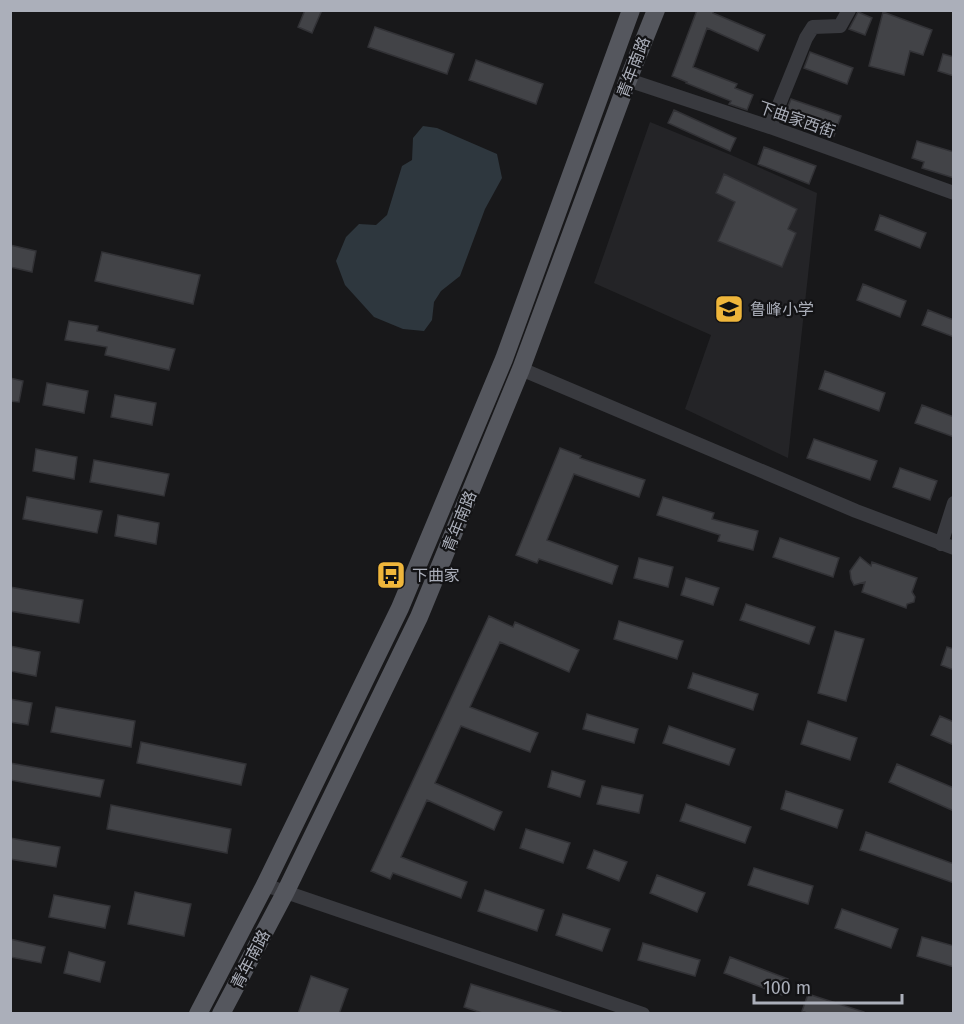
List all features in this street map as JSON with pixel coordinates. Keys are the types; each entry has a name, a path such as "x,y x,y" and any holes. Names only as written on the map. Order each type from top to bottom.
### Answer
{"main road":[{"name":"青年南路","path":"198,1014 265,885 400,608 500,370 631,10"},
{"name":"青年南路","path":"221,1014 285,893 419,617 521,369 656,10"}],"street":[{"path":"770,127 806,38 813,27 840,26 849,10"},
{"name":"下曲家西街","path":"628,80 770,127 954,193"},
{"path":"521,369 856,511 947,546 954,503"},
{"path":"265,885 643,1014"}],"shaded area":[{"name":"鲁峰小学","path":"650,122 817,193 788,458 685,409 711,335 594,283"},
{"path":"423,126 437,128 497,154 502,178 485,209 460,276 441,291 434,302 432,320 424,331 403,329 374,317 345,285 336,261 346,237 359,224 376,225 387,215 402,166 412,160 413,138"}],"building":[{"path":"305,10 322,10 312,33 298,27"},
{"path":"697,10 714,10 713,13 765,35 758,51 707,28 693,67 737,84 735,88 753,95 747,110 729,104 731,101 672,76"},
{"path":"858,12 872,18 865,35 849,29"},
{"path":"883,12 932,30 923,55 910,51 904,75 869,66"},
{"path":"375,27 454,54 447,74 368,47"},
{"path":"810,52 853,68 847,84 804,68"},
{"path":"943,54 954,57 954,76 938,71"},
{"path":"476,60 543,84 536,104 469,80"},
{"path":"791,99 841,116 834,136 783,119"},
{"path":"674,110 736,138 730,151 668,123"},
{"path":"917,141 954,152 954,178 922,168 924,162 912,158"},
{"path":"764,147 816,166 809,184 758,164"},
{"path":"724,174 797,209 788,229 796,233 782,267 718,241 735,202 716,193"},
{"path":"880,215 926,233 920,248 875,230"},
{"path":"10,245 36,251 32,272 10,267"},
{"path":"102,252 200,275 193,304 95,281"},
{"path":"863,284 906,301 900,317 857,300"},
{"path":"928,310 954,320 954,337 922,325"},
{"path":"69,321 98,326 97,331 175,349 169,370 105,355 107,347 65,340"},
{"path":"825,371 885,393 879,411 819,389"},
{"path":"10,378 23,381 19,402 10,401"},
{"path":"47,383 88,391 84,413 43,405"},
{"path":"115,395 156,403 152,425 111,417"},
{"path":"922,405 954,417 954,437 915,423"},
{"path":"814,439 877,461 870,480 807,458"},
{"path":"560,448 581,456 580,458 645,480 639,497 574,474 547,540 618,566 612,584 539,559 537,563 516,555"},
{"path":"36,449 77,457 74,479 33,471"},
{"path":"94,460 169,474 164,496 90,482"},
{"path":"900,468 937,481 930,500 893,487"},
{"path":"27,497 102,511 97,533 23,519"},
{"path":"663,497 714,513 712,519 758,531 753,550 718,541 720,535 657,515"},
{"path":"118,515 159,523 156,544 115,536"},
{"path":"780,538 839,558 833,577 773,557"},
{"path":"860,557 871,566 872,562 917,578 912,592 915,597 914,602 907,604 906,608 862,592 865,582 854,585 850,571"},
{"path":"639,558 673,567 668,587 634,578"},
{"path":"686,578 719,588 713,605 681,595"},
{"path":"10,587 83,600 79,623 10,611"},
{"path":"746,604 815,627 809,644 740,620"},
{"path":"489,616 513,627 515,622 579,650 569,672 500,642 470,707 538,733 530,752 461,726 435,783 502,812 494,830 427,800 401,857 467,882 461,898 393,873 390,879 371,871"},
{"path":"619,621 683,641 677,659 614,639"},
{"path":"835,631 864,639 846,701 818,693"},
{"path":"10,646 40,652 36,676 10,671"},
{"path":"947,647 954,649 954,670 941,665"},
{"path":"693,673 758,694 753,710 688,688"},
{"path":"10,699 32,703 28,725 10,722"},
{"path":"56,707 135,721 131,747 51,732"},
{"path":"587,714 638,729 634,743 583,729"},
{"path":"940,716 954,722 954,745 931,735"},
{"path":"808,721 857,738 850,760 801,744"},
{"path":"669,726 735,749 729,765 663,743"},
{"path":"141,742 246,764 241,785 137,763"},
{"path":"10,763 104,780 100,797 10,780"},
{"path":"897,764 954,788 954,811 889,782"},
{"path":"552,771 585,781 580,797 548,787"},
{"path":"602,786 643,795 639,813 597,804"},
{"path":"786,791 843,810 837,828 781,809"},
{"path":"686,804 751,827 745,843 680,821"},
{"path":"111,805 231,829 227,853 107,829"},
{"path":"526,829 570,843 563,863 520,848"},
{"path":"866,832 954,864 954,883 860,850"},
{"path":"10,838 60,847 56,867 10,859"},
{"path":"594,850 627,862 619,881 587,868"},
{"path":"754,868 813,886 808,904 748,885"},
{"path":"657,875 705,893 697,912 650,893"},
{"path":"485,890 544,910 537,931 478,911"},
{"path":"135,892 191,904 184,936 128,924"},
{"path":"54,895 110,906 105,928 49,917"},
{"path":"842,909 898,929 891,948 835,928"},
{"path":"563,914 610,929 602,951 556,935"},
{"path":"922,937 954,946 954,967 917,956"},
{"path":"10,939 45,947 41,963 10,957"},
{"path":"643,943 700,960 695,976 638,960"},
{"path":"69,952 105,962 100,982 64,973"},
{"path":"730,957 788,979 782,995 724,973"},
{"path":"311,976 348,989 339,1014 298,1014"},
{"path":"471,984 561,1012 561,1014 485,1014 464,1007"},
{"path":"808,994 864,1012 864,1014 809,1014 802,1011"}],"place":[{"name":"鲁峰小学","path":"729,309"},
{"name":"下曲家","path":"391,575"}]}
